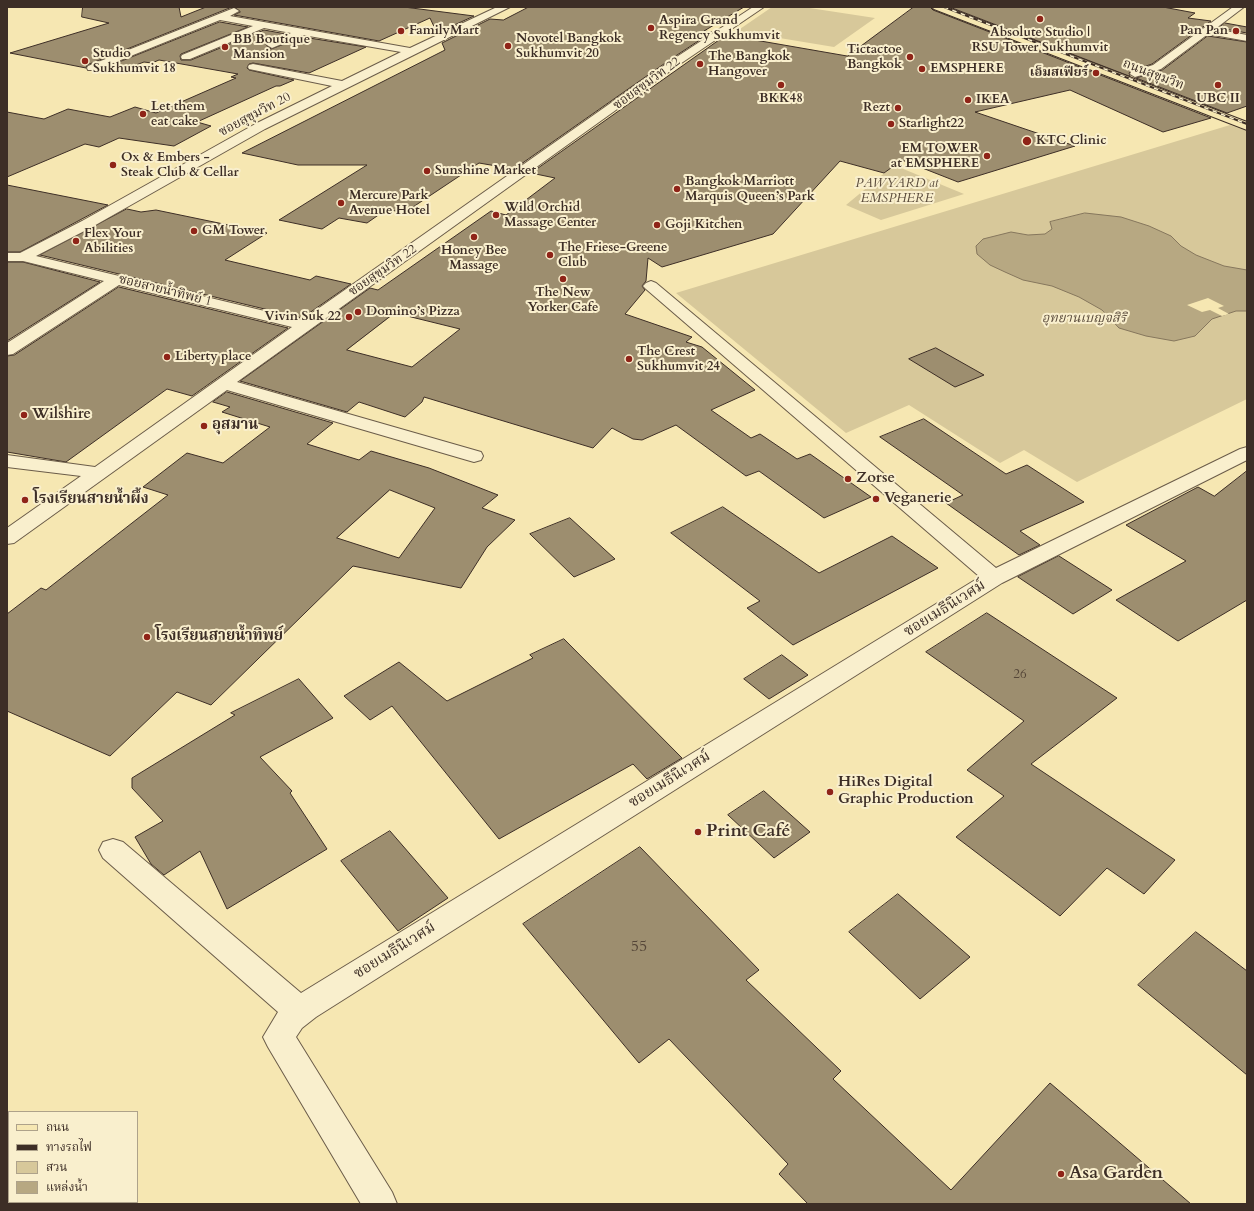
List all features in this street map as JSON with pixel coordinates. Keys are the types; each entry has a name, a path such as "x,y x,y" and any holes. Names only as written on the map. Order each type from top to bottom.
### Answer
{"main road":[{"name":"ถนนสุขุมวิท","path":"942,7 1247,126"},
{"name":"ถนนสุขุมวิท","path":"959,7 1247,115"}],"street":[{"path":"92,68 245,7"},
{"name":"ซอยสุขุมวิท 20","path":"23,257 93,221 261,126 411,51 504,7"},
{"name":"ซอยสุขุมวิท 22","path":"7,538 676,62 759,7"},
{"path":"1135,74 1157,67 1239,7"},
{"path":"220,17 411,51"},
{"path":"186,57 265,24"},
{"path":"272,45 304,31"},
{"path":"1207,31 1247,38"},
{"path":"252,67 342,85"},
{"path":"7,257 23,257"},
{"name":"ซอยสายน้ำทิพย์ 1","path":"23,257 306,326"},
{"path":"7,350 116,280"},
{"path":"651,286 994,578"},
{"path":"224,384 474,456"},
{"name":"ซอยเมธีนิเวศม์","path":"380,1204 280,1037 291,1018 299,1011 994,578 1247,452"},
{"path":"7,461 100,473"},
{"path":"113,850 299,1011"}],"green space":[{"path":"772,7 803,7 875,18 834,47 737,31"},
{"name":"อุทยานเบญจสิริ","path":"1230,125 1247,131 1247,399 1077,482 1024,450 1000,463 909,405 846,433 676,293"},
{"name":"PAWYARD at EMSPHERE","path":"893,166 964,194 881,220 846,205"}],"water":[{"path":"1085,213 1121,217 1149,226 1171,236 1181,246 1196,255 1224,266 1247,270 1247,311 1236,311 1212,319 1195,336 1174,341 1146,336 1119,328 1102,310 1079,297 1052,286 1023,280 990,265 977,254 976,246 983,239 1011,232 1028,235 1045,234 1052,229 1050,222"}],"pier":[{"path":"1208,298 1224,306 1218,308 1229,314 1222,316 1210,310 1202,312 1187,305"}],"building":[{"path":"83,7 179,7 181,17 206,7 232,7 87,65 86,68 10,53 109,23 82,17"},
{"path":"235,7 404,7 474,16 437,33 430,18 379,41 234,15 240,12"},
{"path":"529,7 744,7 704,31 712,32 514,169 479,163 404,213 387,209 367,223 339,218 322,229 279,220 367,165 298,165 242,153 445,50 442,43 490,19 503,20"},
{"path":"914,7 930,7 933,10 1211,118 1163,132 1070,90 975,112 1075,146 958,182 902,160 884,173 840,161 773,234 662,267 648,258 646,281 642,286 645,290 625,314 692,337 686,342 702,347 755,390 711,410 751,438 760,434 797,459 810,454 871,497 824,518 759,471 746,476 676,425 642,440 633,439 612,428 593,448 424,397 422,402 405,417 359,402 347,412 240,381 370,288 378,290 491,211 506,215 555,178 531,173 726,35 847,56","holes":["395,313 460,329 412,367 347,350"]},
{"path":"950,7 1163,7 1195,13 1188,18 1211,21 1152,64 1131,71 1129,73 1130,76"},
{"path":"220,22 248,27 181,54 181,60 191,60 264,30 286,34 267,42 266,45 271,49 303,37 366,47 309,73 253,63 249,64 247,68 249,70 294,80 280,86 276,86 197,122 211,126 174,146 119,138 99,147 85,144 7,177 7,112 44,119 68,109 110,117 135,107 156,113 236,78 231,77 238,74 159,60 152,63 144,62 128,68 112,65"},
{"path":"1225,23 1247,27 1247,33 1219,28"},
{"path":"1208,36 1247,42 1247,106 1227,113 1136,78 1162,70"},
{"path":"7,185 108,205 20,252 7,252"},
{"path":"127,209 141,212 156,210 267,233 225,260 310,280 316,276 351,284 302,318 40,255"},
{"path":"7,262 23,262 100,282 7,341"},
{"path":"119,287 288,328 192,396 167,389 66,462 7,452 7,356 14,355"},
{"path":"936,348 984,375 955,387 909,359"},
{"name":"โรงเรียนสายน้ำทิพย์","path":"227,392 333,423 307,444 359,460 371,451 429,468 498,495 482,508 515,520 487,547 461,588 353,566 211,705 177,692 110,756 7,711 7,614 41,588 46,590 168,495 143,487 187,453 223,463 270,427 222,412 230,407 213,402","holes":["390,490 435,508 399,558 337,538"]},
{"path":"924,419 1006,474 1027,465 1084,502 1020,531 1040,545 1019,555 946,503 963,495 880,437"},
{"path":"1247,471 1247,600 1178,641 1116,600 1186,561 1126,525 1198,487 1214,496"},
{"path":"723,507 819,573 892,536 938,568 793,645 747,608 760,601 671,533"},
{"path":"570,518 615,559 574,577 530,534"},
{"path":"1059,556 1112,590 1073,614 1018,577"},
{"path":"987,613 1117,698 1031,764 1175,860 1144,894 1107,868 1060,916 956,837 1004,796 967,770 1024,721 926,652"},
{"path":"564,639 682,758 647,779 633,764 499,839 392,706 370,720 344,696 399,662 447,701 533,658 530,655"},
{"path":"782,655 808,675 769,699 744,679"},
{"path":"299,679 333,718 260,757 292,791 290,793 327,849 227,909 200,851 164,875 151,864 135,837 163,821 132,788 132,778 235,715 231,713"},
{"path":"764,791 810,832 774,858 728,815"},
{"path":"390,831 448,898 398,931 341,861"},
{"path":"640,847 759,970 746,980 841,1071 833,1079 951,1190 1050,1083 1191,1204 808,1204 779,1174 788,1164 669,1039 639,1063 523,924"},
{"path":"898,894 970,957 920,999 849,932"},
{"path":"1196,932 1247,971 1247,1075 1138,985"}],"railway":[{"path":"944,7 1247,124"}],"place":[{"name":"Absolute Studio | RSU Tower Sukhumvit","path":"1040,19"},
{"name":"Aspira Grand Regency Sukhumvit","path":"651,28"},
{"name":"FamilyMart","path":"401,31"},
{"name":"Pan Pan","path":"1236,31"},
{"name":"Novotel Bangkok Sukhumvit 20","path":"508,46"},
{"name":"BB Boutique Mansion","path":"225,47"},
{"name":"Tictactoe Bangkok","path":"910,57"},
{"name":"Studio Sukhumvit 18","path":"85,61"},
{"name":"The Bangkok Hangover","path":"700,64"},
{"name":"EMSPHERE","path":"922,69"},
{"name":"เอ็มสเฟียร์","path":"1096,73"},
{"name":"BKK48","path":"781,85"},
{"name":"UBC II","path":"1218,85"},
{"name":"IKEA","path":"968,100"},
{"name":"Rezt","path":"898,108"},
{"name":"Let them eat cake","path":"143,114"},
{"name":"Starlight22","path":"891,124"},
{"name":"KTC Clinic","path":"1027,141"},
{"name":"EM TOWER at EMSPHERE","path":"987,156"},
{"name":"Ox & Embers - Steak Club & Cellar","path":"113,165"},
{"name":"Sunshine Market","path":"427,171"},
{"name":"Bangkok Marriott Marquis Queen’s Park","path":"677,189"},
{"name":"Mercure Park Avenue Hotel","path":"341,203"},
{"name":"Wild Orchid Massage Center","path":"496,215"},
{"name":"Goji Kitchen","path":"657,225"},
{"name":"GM Tower","path":"194,231"},
{"name":"Honey Bee Massage","path":"474,237"},
{"name":"Flex Your Abilities","path":"76,241"},
{"name":"The Friese-Greene Club","path":"550,255"},
{"name":"The New Yorker Cafe","path":"563,279"},
{"name":"Domino’s Pizza","path":"358,312"},
{"name":"Vivin Suk 22","path":"349,317"},
{"name":"Liberty place","path":"167,357"},
{"name":"The Crest Sukhumvit 24","path":"629,359"},
{"name":"Wilshire","path":"24,415"},
{"name":"อุสมาน","path":"204,426"},
{"name":"Zorse","path":"848,479"},
{"name":"Veganerie","path":"876,499"},
{"name":"โรงเรียนสายน้ำผึ้ง","path":"25,500"},
{"name":"โรงเรียนสายน้ำทิพย์","path":"147,637"},
{"name":"HiRes Digital Graphic Production","path":"830,792"},
{"name":"Print Café","path":"698,832"},
{"name":"Asa Garden","path":"1061,1174"}]}
